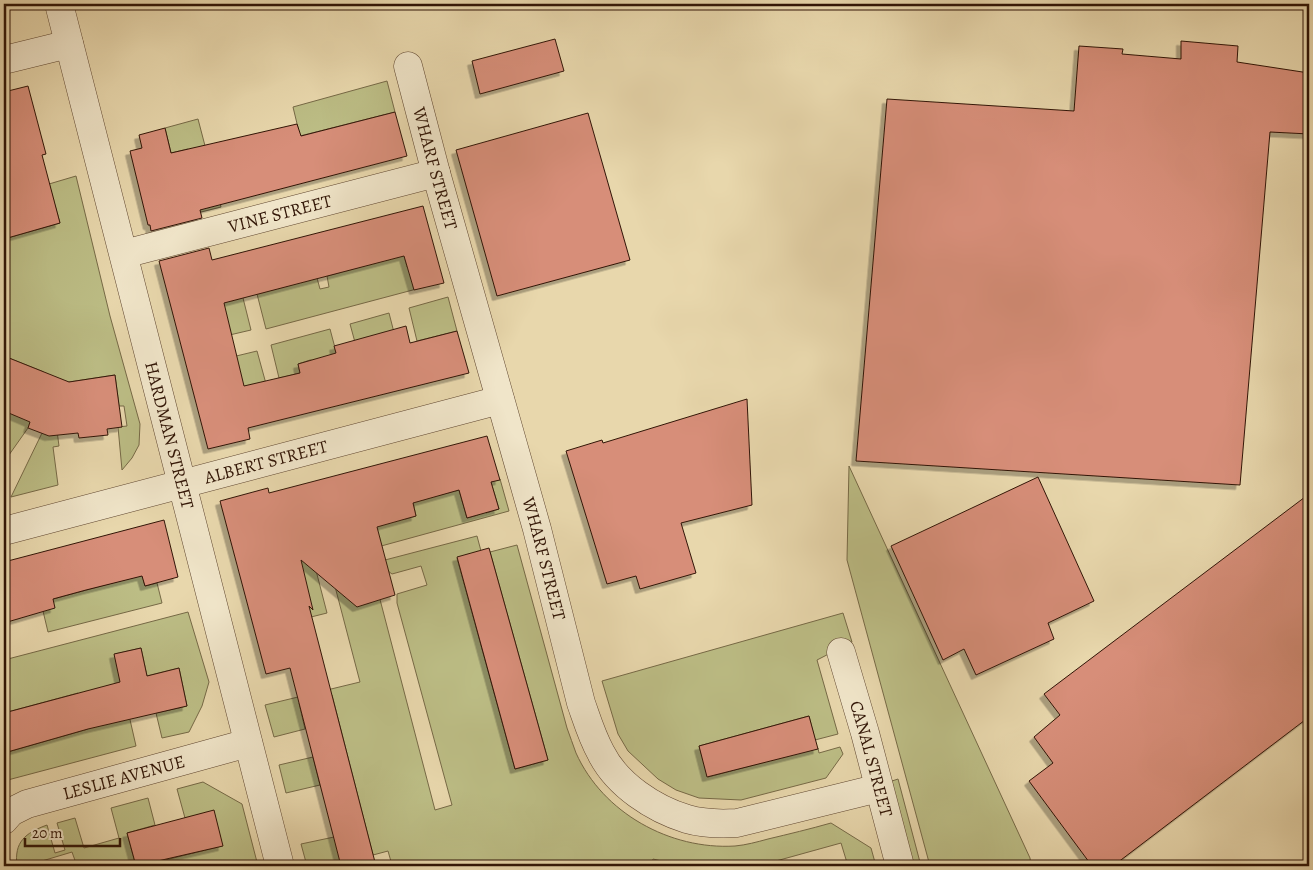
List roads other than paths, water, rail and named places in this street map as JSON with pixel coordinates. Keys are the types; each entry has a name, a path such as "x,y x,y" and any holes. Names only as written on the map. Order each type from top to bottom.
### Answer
{"street":[{"name":"HARDMAN STREET","path":"58,4 124,254 280,866"},
{"path":"4,60 69,44"},
{"name":"WHARF STREET","path":"408,66 436,173 537,529 588,724 601,754 619,777 657,807 688,819 713,824 737,823 879,788"},
{"name":"VINE STREET","path":"124,254 436,173"},
{"name":"ALBERT STREET","path":"4,531 500,400"},
{"name":"CANAL STREET","path":"841,652 865,733 900,866"},
{"name":"LESLIE AVENUE","path":"4,820 11,812 27,804 248,743"}]}
